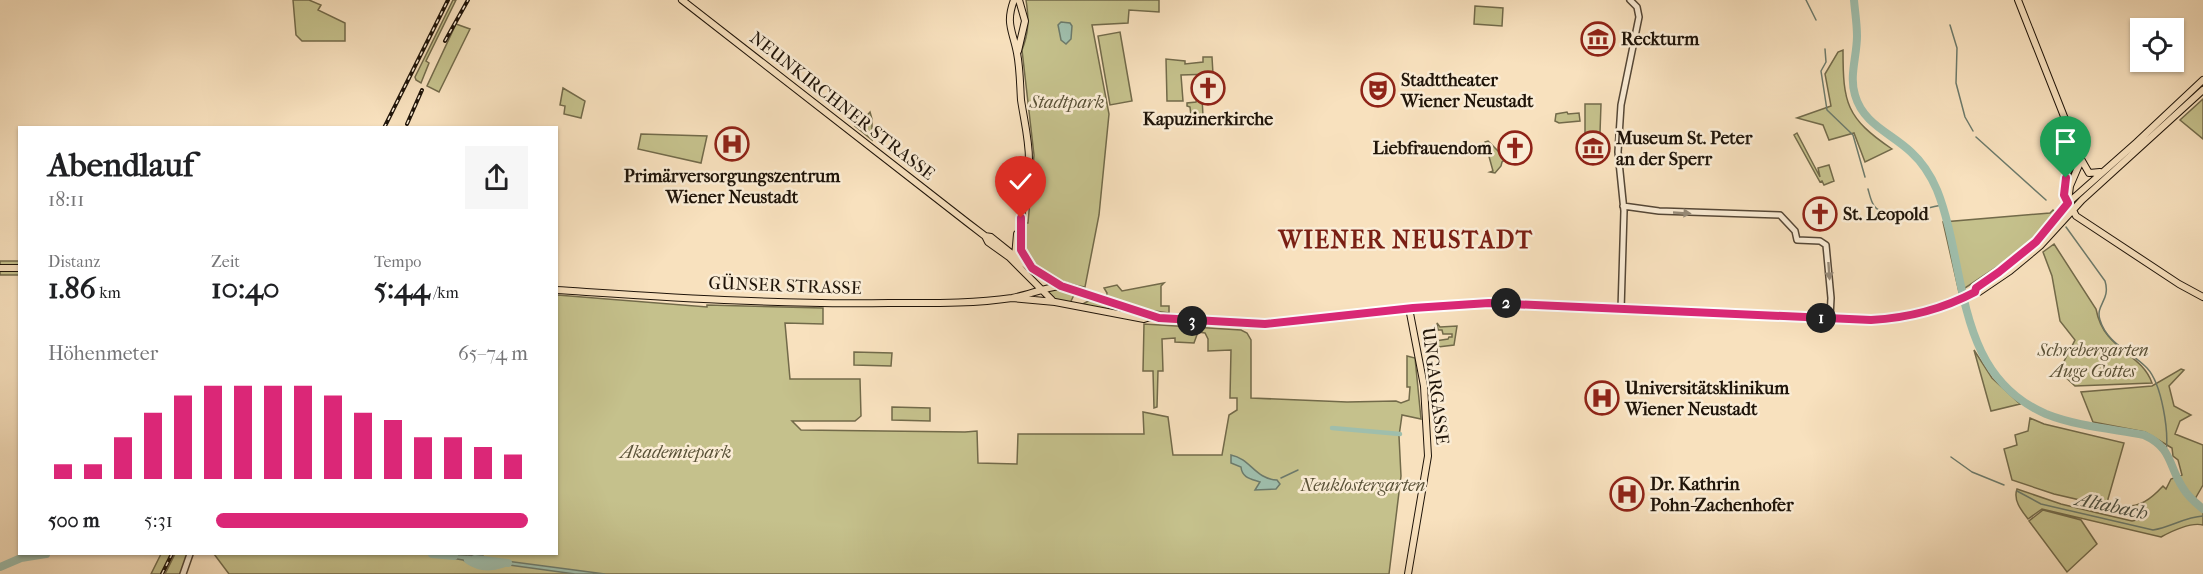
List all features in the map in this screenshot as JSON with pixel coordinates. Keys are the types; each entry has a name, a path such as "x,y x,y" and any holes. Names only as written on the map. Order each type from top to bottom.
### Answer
{"main road":[{"name":"NEUNKIRCHNER STRASSE","path":"682,0 985,236 988,242 1061,286 1122,308 1145,313 1150,317"},
{"path":"1014,0 1009,16 1010,28 1018,54 1029,178 1012,256 1017,265 1055,302"},
{"path":"1018,54 1025,26 1019,0"},
{"path":"2018,0 2080,157 2089,174 2104,171"},
{"path":"1010,28 1019,30 1025,26"},
{"path":"1975,292 1976,288 2036,242 2068,203 2203,80"},
{"path":"1012,297 1055,302 1141,318 1265,324 1409,308 1489,303 1871,320 1896,318 1925,312 1979,292 2029,256 2072,211 2203,90"},
{"path":"2073,141 2074,156 2064,187 2064,195 2076,216 2179,284 2203,297"},
{"path":"2068,203 2070,186 2080,157"},
{"path":"1001,244 1008,244 1018,231"},
{"path":"1018,231 1021,250 1032,268"},
{"name":"NEUNKIRCHNER STRASSE","path":"985,236 1001,244 1012,256"},
{"path":"1012,256 1021,250"},
{"path":"0,268 18,268"},
{"path":"1027,294 1031,288 1031,278"},
{"path":"1012,297 1061,286"},
{"name":"GÜNSER STRASSE","path":"558,290 838,304 940,302 1012,297"},
{"path":"1065,304 1072,300 1074,295 1072,290"},
{"name":"UNGARGASSE","path":"1408,574 1428,456 1424,386 1409,308"}],"street":[{"path":"1014,0 1024,14"},
{"path":"1621,310 1623,206 1618,152 1620,105 1640,16 1630,0"},
{"path":"1623,206 1659,212 1780,215 1795,231 1797,240 1820,241 1826,245 1831,298 1830,318"},
{"path":"183,574 190,555"}],"green space":[{"path":"293,0 309,0 321,5 318,10 345,23 345,41 302,41 296,35"},
{"path":"453,0 456,0 426,61 429,63 421,83 415,77"},
{"name":"Stadtpark","path":"1026,0 1159,0 1159,12 1129,10 1128,23 1092,25 1109,114 1099,215 1085,287 1050,276 1029,259 1024,249 1034,155 1022,50 1028,25"},
{"path":"1475,6 1503,8 1502,26 1474,24"},
{"path":"456,24 470,29 439,92 427,86"},
{"path":"1120,32 1132,101 1110,105 1098,36"},
{"path":"1843,50 1844,83 1850,108 1865,128 1892,149 1865,162 1854,133 1829,140 1823,125 1797,118 1831,106 1825,74 1838,52"},
{"path":"1203,57 1212,57 1213,74 1181,75 1183,101 1167,101 1166,59 1185,61 1185,64 1203,62"},
{"path":"563,88 585,101 581,118 564,114 565,106 560,105"},
{"path":"1202,97 1203,116 1191,116 1187,103 1196,102 1197,98"},
{"path":"2203,99 2203,139 2180,120"},
{"path":"1585,104 1601,104 1600,133 1585,134"},
{"path":"870,112 872,140 855,126 858,124 862,127 865,124 863,120"},
{"path":"1567,112 1568,114 1579,113 1580,121 1559,123 1555,121 1556,114"},
{"path":"1797,133 1820,177 1818,168 1829,165 1834,181 1824,185 1822,181 1820,182 1794,135"},
{"path":"641,134 707,136 701,163 638,149"},
{"path":"1488,141 1506,159 1495,173 1490,172 1493,171 1485,142"},
{"path":"2053,210 2055,212 2030,242 1959,292 1943,222 2050,213"},
{"name":"Schrebergarten Auge Gottes","path":"2054,244 2096,309 2100,323 2107,334 2114,343 2140,364 2152,383 2075,386 2059,371 2075,340 2060,321 2052,276 2043,252"},
{"path":"0,261 18,261 18,275 0,275"},
{"path":"1164,283 1161,286 1161,306 1169,306 1169,313 1140,309 1106,299 1107,293 1104,288 1117,285 1122,291"},
{"path":"1050,287 1072,290 1074,295 1070,303 1055,302 1041,290"},
{"name":"Akademiepark","path":"558,295 707,307 707,305 823,308 823,324 785,323 790,379 860,379 861,416 855,421 792,421 801,430 977,431 978,463 1017,464 1018,434 1144,434 1143,412 1168,417 1173,455 1222,455 1229,415 1237,410 1237,398 1230,398 1231,350 1208,351 1208,339 1205,333 1198,332 1194,343 1175,342 1175,338 1162,339 1163,371 1158,371 1157,407 1154,408 1153,371 1143,371 1144,324 1241,330 1247,333 1251,340 1251,398 1347,402 1396,401 1401,403 1409,400 1407,356 1415,358 1421,419 1402,415 1399,436 1401,476 1389,574 229,574 215,555 558,555"},
{"path":"1090,300 1138,314 1138,315 1081,305"},
{"path":"1437,323 1440,327 1457,326 1454,345 1430,348 1428,342 1452,337 1452,334 1443,334 1442,330 1438,330"},
{"path":"1974,350 1992,378 2020,404 1991,411"},
{"path":"854,352 892,353 891,366 854,365"},
{"path":"2181,369 2184,370 2169,386 2174,406 2191,415 2180,421 2175,434 2203,445 2203,485 2195,499 2203,506 2203,525 2187,526 2161,537 2042,509 2028,519 2017,501 2017,489 2061,504 2132,521 2146,518 2134,515 2134,510 2120,506 2133,506 2144,502 2163,486 2166,489 2171,479 2182,475 2178,460 2173,456 2172,448 2145,432 2093,422 2081,392 2152,386"},
{"path":"892,407 930,408 930,421 892,420"},
{"path":"2030,418 2044,424 2124,443 2106,506 2054,494 2012,480 2004,449 2017,445 2015,435 2028,431"},
{"path":"2043,510 2081,520 2097,544 2067,572 2029,521"},
{"path":"160,555 172,555 162,574 151,574"},
{"path":"174,555 190,555 183,574 165,574"}],"shaded area":[{"path":"1061,22 1070,23 1072,26 1071,39 1066,44 1061,40 1058,25"},
{"path":"1231,455 1244,460 1258,473 1277,480 1280,484 1276,489 1255,490 1260,482 1248,478 1243,474 1241,467 1231,463"},
{"path":"446,555 483,556 482,564 476,563 474,566 463,560 445,557"},
{"path":"498,560 605,574 575,574 509,565 500,566"}],"waterway":[{"path":"1806,0 1816,20"},
{"path":"1854,0 1857,36 1853,73 1855,95 1859,105 1871,121 1915,156 1935,185 1947,220 1968,316 1979,346 1994,373 2016,396 2046,414 2082,424 2144,435 2153,440 2169,458 2185,491 2203,509"},
{"path":"1950,25 1957,48 1956,83 1965,117 1973,131"},
{"path":"1825,49 1826,62 1821,71 1827,110 1853,135 1865,177"},
{"path":"1976,137 2046,200"},
{"path":"1868,189 1875,206 1886,212 1910,212 1941,205"},
{"path":"2066,227 2105,281 2106,293 2099,315 2103,328 2114,342 2147,368 2157,385 2165,421 2166,452"},
{"path":"1332,428 1400,434"},
{"name":"Altabach","path":"1951,457 1972,472 2004,485"},
{"path":"1281,478 1298,470"},
{"name":"Altabach","path":"2017,491 2041,504 2153,530 2203,516"},
{"path":"0,567 21,558 40,555"},
{"path":"443,555 454,556"},
{"path":"475,559 508,563"},
{"path":"468,560 484,566 502,564"}],"railway":[{"path":"385,126 448,0"},
{"path":"445,41 468,0"},
{"path":"407,124 422,90"},
{"path":"162,574 172,555"}],"place":[{"name":"Reckturm","path":"1598,39"},
{"name":"Kapuzinerkirche","path":"1208,88"},
{"name":"Stadttheater Wiener Neustadt","path":"1378,90"},
{"name":"Primärversorgungszentrum Wiener Neustadt","path":"732,144"},
{"name":"Liebfrauendom","path":"1515,148"},
{"name":"Museum St. Peter an der Sperr","path":"1593,148"},
{"name":"St. Leopold","path":"1820,214"},
{"name":"Universitätsklinikum Wiener Neustadt","path":"1602,398"},
{"name":"Dr. Kathrin Pohn-Zachenhofer","path":"1627,494"}],"district":[{"name":"WIENER NEUSTADT","path":"1406,240"}],"route":[{"path":"1021,218 1021,250 1032,268 1061,286 1122,308 1145,313 1150,317 1198,322 1265,324 1454,304 1509,303 1871,320 1925,312 1975,292 1976,288 2036,242 2068,203 2064,195 2066,178"}],"park label":[{"name":"Neuklostergarten","path":"1363,485"}]}
